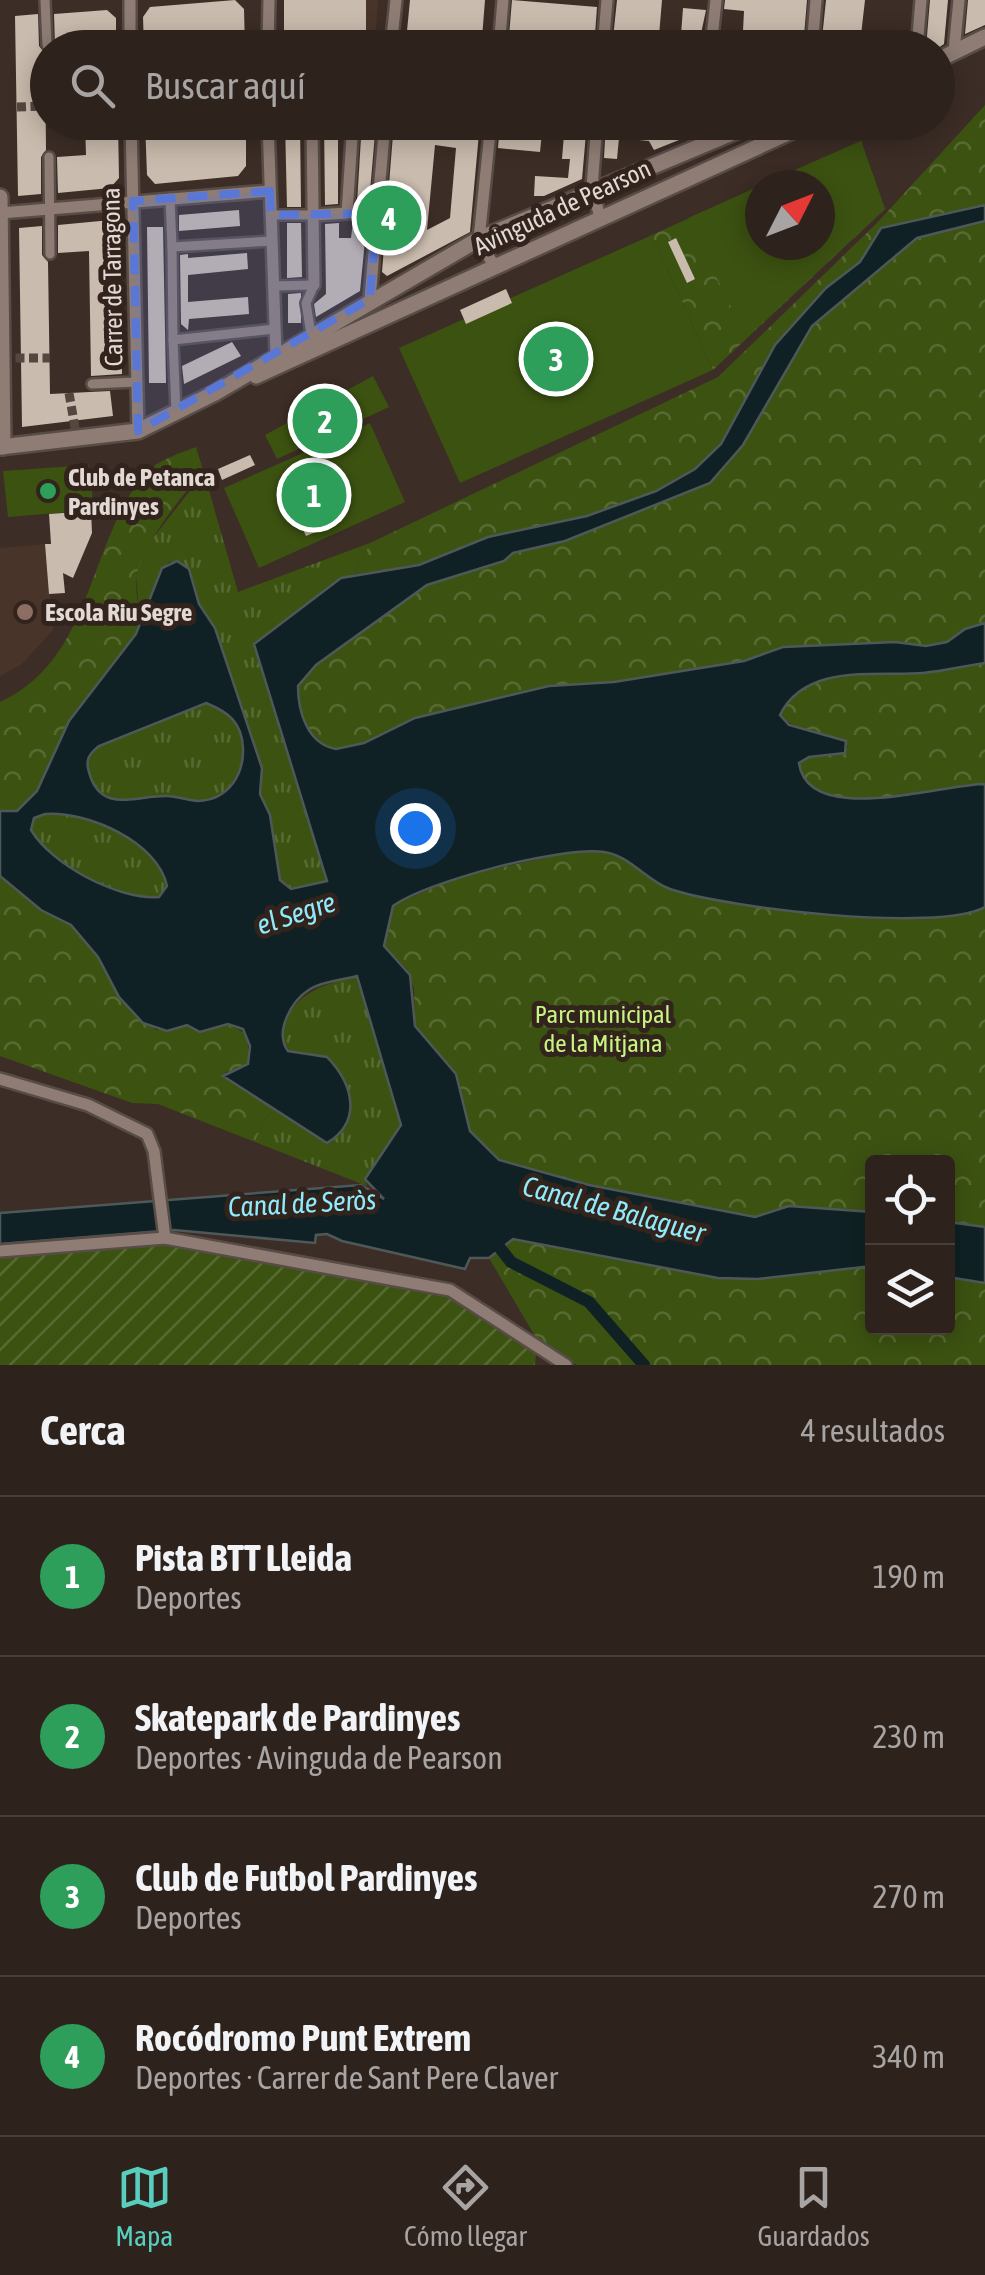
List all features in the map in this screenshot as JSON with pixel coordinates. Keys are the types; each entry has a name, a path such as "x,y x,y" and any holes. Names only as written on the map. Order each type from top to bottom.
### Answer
{"street":[{"path":"45,0 46,30"},
{"path":"130,0 130,30"},
{"path":"268,30 269,0"},
{"path":"393,30 396,0"},
{"path":"500,30 504,0"},
{"path":"604,30 607,0"},
{"path":"713,30 716,0"},
{"path":"814,30 816,0"},
{"path":"918,30 921,0"},
{"path":"955,42 959,0"},
{"path":"955,52 985,37"},
{"name":"Carrer de Tarragona","path":"131,140 138,431"},
{"path":"0,197 2,447 138,431 277,362 269,140"},
{"path":"311,334 306,302 314,285 312,140"},
{"path":"348,212 352,140"},
{"path":"383,140 375,296 379,308 390,315"},
{"path":"489,140 479,239 494,266"},
{"path":"596,140 592,188 600,217"},
{"path":"702,140 702,145"},
{"name":"Avinguda de Pearson","path":"277,362 311,334 479,239 592,188 714,140"},
{"name":"Avinguda de Pearson","path":"277,362 362,328 772,140"},
{"path":"49,157 50,254"},
{"path":"0,213 270,191"},
{"path":"170,198 176,412"},
{"path":"271,215 377,213"},
{"path":"172,247 272,241"},
{"path":"273,286 314,285"},
{"path":"362,328 375,296"},
{"path":"173,340 274,329"},
{"path":"92,384 136,382"},
{"path":"0,1080 88,1105 142,1129 154,1151 164,1235"},
{"path":"0,1251 164,1235 450,1290 566,1365"}],"highlighted area":[{"path":"270,191 271,215 377,213 370,299 138,431 133,201"}],"shaded area":[{"path":"284,0 378,0 376,30 284,30"},
{"name":"Escola Riu Segre","path":"45,544 53,630 22,664 0,676 0,548"}],"green space":[{"path":"985,105 985,205 881,229 860,262 826,288 775,345 721,444 695,469 656,491 587,516 488,537 419,565 355,574 370,543 718,377 877,223"},
{"path":"861,141 885,209 835,256 835,170 795,170"},
{"path":"861,141 885,209 835,255 835,170 795,170"},
{"path":"745,193 745,260 831,260 713,370 652,235"},
{"path":"745,193 745,260 830,260 746,338 688,218"},
{"path":"985,221 985,623 947,642 926,646 895,642 791,646 744,661 614,682 549,686 415,718 364,743 336,749 311,733 302,716 298,686 316,665 427,585 504,561 513,553 565,541 710,483 743,445 812,326 917,237"},
{"path":"652,235 713,370 460,483 399,348"},
{"path":"373,376 389,407 277,459 265,435"},
{"path":"370,423 405,502 259,568 224,488"},
{"path":"196,447 204,473 163,523 139,567 136,634 69,721 36,794 17,812 32,903 71,925 98,957 119,997 156,1030 187,1025 200,1032 228,1024 248,1035 248,1065 242,1070 225,1072 232,1083 278,1109 265,1118 255,1142 158,1104 132,1103 0,1056 0,702 30,683 53,659 71,631 124,505 142,477 160,462"},
{"name":"Club de Petanca Pardinyes","path":"89,465 94,510 8,517 3,471"},
{"path":"204,473 238,592 370,543 355,574 335,582 290,616 278,726 328,881 291,889 280,879 271,819 260,794 262,775 215,628 199,604 191,572 181,562 169,562 160,571 140,624 136,576 141,553"},
{"path":"985,663 985,784 850,798 826,794 808,783 799,763 803,758 838,755 848,747 832,736 796,726 780,715 792,698 807,687 844,676 923,673"},
{"path":"207,703 232,719 242,739 241,768 226,791 198,801 167,796 121,800 102,794 94,785 88,761 99,746"},
{"path":"45,814 81,818 119,832 150,856 167,886 159,897 143,896 88,878 54,856 31,830 34,818"},
{"name":"Parc municipal de la Mitjana","path":"603,851 670,889 781,910 923,918 985,907 985,1227 955,1223 955,1155 865,1155 865,1212 783,1208 755,1217 589,1185 499,1161 470,1131 456,1074 415,1026 414,988 407,969 384,946 393,905 459,877 566,853"},
{"path":"357,976 401,1125 365,1179 367,1186 255,1142 265,1118 278,1109 324,1142 331,1142 346,1127 351,1114 343,1078 327,1057 291,1054 281,1035 292,1010 309,994"},
{"path":"513,1239 718,1278 757,1279 865,1267 865,1335 955,1335 955,1278 985,1283 985,1365 577,1365 538,1341 489,1258"},
{"path":"164,1245 435,1290 479,1305 537,1341 535,1365 0,1365 0,1252"}],"water":[{"path":"985,205 985,221 917,238 812,326 743,445 710,483 565,541 513,553 504,561 427,585 316,665 298,686 306,725 318,741 336,749 364,743 415,718 549,686 614,682 744,661 783,647 895,642 926,646 947,642 965,629 985,623 985,663 923,673 825,679 792,698 780,715 789,725 846,741 845,753 809,757 799,763 808,783 826,794 879,798 985,784 985,907 923,918 781,910 670,889 613,854 584,852 496,867 410,896 393,906 384,946 410,975 415,1026 456,1074 470,1131 499,1160 589,1185 755,1217 789,1206 865,1211 865,1267 757,1279 718,1278 513,1239 489,1258 470,1258 465,1269 342,1241 327,1234 316,1235 315,1243 174,1230 0,1244 0,1213 361,1185 384,1199 365,1179 401,1125 357,976 310,989 291,1009 284,1026 288,1051 327,1057 348,1090 350,1113 346,1124 327,1143 223,1076 248,1064 250,1046 243,1029 228,1024 200,1032 187,1025 167,1031 143,1023 119,997 98,957 71,925 41,910 0,876 0,811 17,811 37,791 69,721 136,634 162,568 177,561 189,569 199,604 215,628 262,768 260,794 270,815 280,880 291,889 327,881 254,644 341,578 419,565 488,537 587,516 656,491 695,469 721,444 775,345 826,288 860,262 881,228","holes":["206,703 221,710 240,731 243,758 232,784 218,796 198,801 167,796 121,800 102,794 94,785 88,761 99,746","62,814 100,824 136,843 161,870 167,886 159,897 106,886 54,856 31,830 34,818"]},
{"path":"955,1223 985,1227 985,1283 955,1278"}],"building":[{"path":"235,0 244,9 245,30 143,30 143,17 150,7"},
{"path":"284,0 366,0 366,30 284,30"},
{"path":"410,0 485,0 483,30 407,30"},
{"path":"512,0 597,7 595,30 510,30"},
{"path":"617,0 662,0 660,30 614,30"},
{"path":"725,0 807,0 804,30 743,30 744,11 724,9"},
{"path":"826,0 865,0 862,30 823,30"},
{"path":"930,0 948,0 945,30 928,30"},
{"path":"968,0 985,0 985,25 965,34"},
{"path":"683,8 706,10 702,30 681,30"},
{"path":"107,10 116,18 116,30 55,30 54,14"},
{"path":"38,14 38,30 30,30 30,140 46,140 41,157 41,194 18,196 15,16"},
{"path":"86,140 118,140 119,178 110,188 58,193 57,157 86,155"},
{"path":"146,140 246,140 246,166 238,176 155,184 147,175"},
{"path":"285,140 300,140 301,207 287,207"},
{"path":"324,140 338,140 338,204 325,205"},
{"path":"361,140 374,140 369,203 357,203"},
{"path":"393,140 478,140 470,232 387,276 382,272","holes":["435,145 456,148 450,218 427,230"]},
{"path":"499,140 541,140 540,152 498,148"},
{"path":"564,140 585,140 582,179 544,196 534,196 535,176 568,178 570,159 562,159"},
{"path":"605,140 619,140 617,159 604,158"},
{"path":"639,140 679,140 654,150 649,141"},
{"path":"239,210 240,226 179,231 179,215"},
{"path":"111,220 120,229 122,374 91,376 89,251 58,253 58,225"},
{"path":"353,221 367,221 360,291 316,317 314,304 326,294 325,224 339,223 339,238 351,238"},
{"path":"287,223 301,223 302,277 287,278"},
{"path":"42,226 42,255 48,262 50,394 110,391 113,416 22,427 19,228"},
{"path":"147,227 163,227 166,383 149,383"},
{"path":"676,238 695,279 687,283 668,242"},
{"path":"247,253 248,269 188,275 188,302 248,297 249,314 189,319 188,330 181,324 180,255 188,254 188,258"},
{"path":"506,289 512,303 466,324 460,310"},
{"path":"301,293 301,323 288,323 288,294"},
{"path":"232,342 241,356 184,384 182,366"},
{"path":"250,455 255,465 222,480 218,469"},
{"path":"337,509 342,521 306,536 301,525"},
{"path":"91,511 92,533 73,578 63,573 65,593 49,594 45,544 51,544 49,514"}],"waterway":[{"path":"492,1238 511,1262 589,1302 644,1365"}],"tunnel":[{"path":"17,107 30,107"},
{"path":"2,358 50,358"},
{"path":"69,393 77,439"}],"place":[{"name":"Rocódromo Punt Extrem","path":"389,218"},
{"name":"Club de Futbol Pardinyes","path":"556,359"},
{"name":"Skatepark de Pardinyes","path":"325,421"},
{"name":"Club de Petanca Pardinyes","path":"48,491"},
{"name":"Pista BTT Lleida","path":"314,495"},
{"name":"Escola Riu Segre","path":"25,612"}],"water label":[{"name":"el Segre","path":"296,913"},
{"name":"Canal de Seròs","path":"302,1203"},
{"name":"Canal de Balaguer","path":"614,1209"}]}
